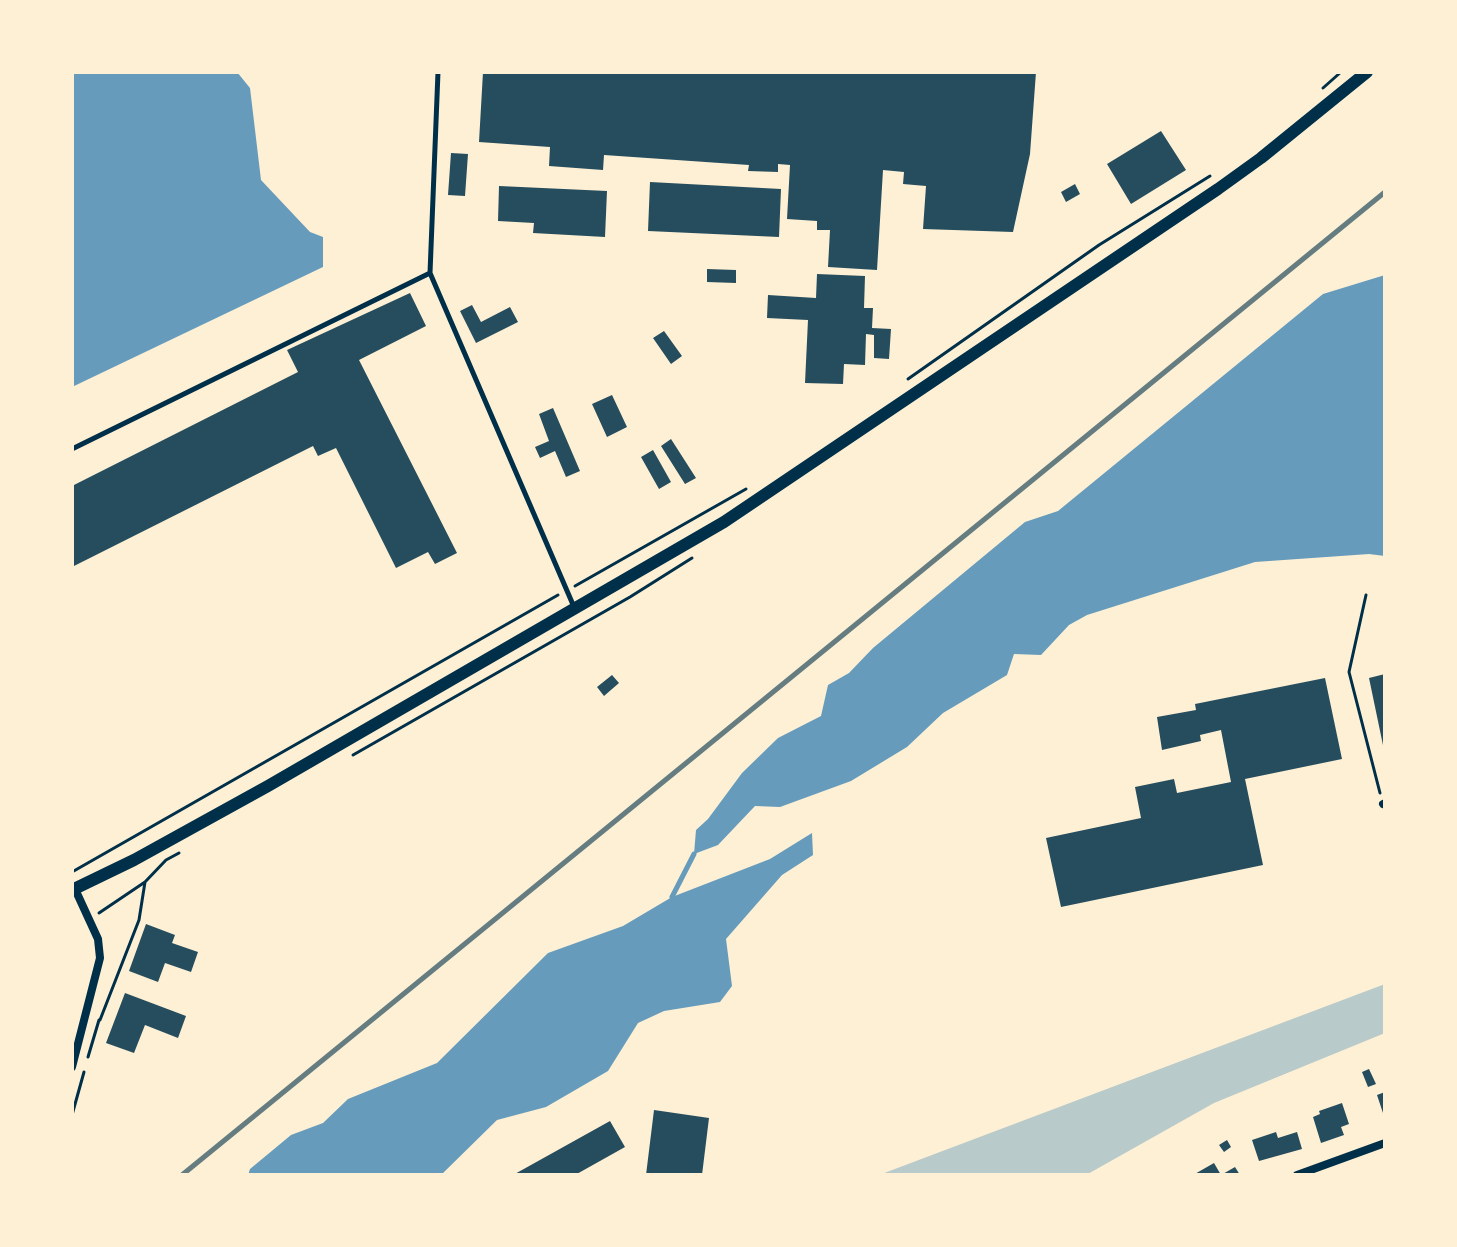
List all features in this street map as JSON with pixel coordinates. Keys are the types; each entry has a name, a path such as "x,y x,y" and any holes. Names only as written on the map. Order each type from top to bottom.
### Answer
{"street":[{"path":"72,1067 100,958 98,939 74,890 268,786 724,522 1207,197 1261,158 1367,72"},
{"path":"1297,1175 1385,1143"}],"lane":[{"path":"438,72 430,273 575,609"},
{"path":"72,449 430,273"}],"path":[{"path":"1318,92 1341,72"},
{"path":"904,382 1085,254 1221,169"},
{"path":"72,872 755,482"},
{"path":"1366,595 1349,672 1384,803"},
{"path":"100,1020 139,920 145,882"}],"shaded area":[{"path":"1385,984 1385,1033 1214,1103 1086,1175 879,1175"}],"water":[{"path":"72,72 237,72 250,88 261,180 310,232 323,237 323,267 72,387"},
{"path":"1385,275 1385,556 1369,554 1255,562 1087,615 1069,625 1041,655 1014,654 1007,675 943,713 907,747 851,781 780,807 755,806 718,845 694,854 696,830 708,819 742,773 778,738 821,716 828,685 849,673 873,648 1025,522 1058,511 1323,294"},
{"path":"812,833 813,855 782,875 726,939 732,986 720,1002 664,1011 638,1023 608,1071 546,1107 497,1120 441,1175 248,1175 250,1169 291,1135 323,1123 348,1099 437,1063 548,953 623,926 672,897 770,859"}],"building":[{"path":"483,72 1036,72 1030,154 1013,232 923,229 926,186 903,184 904,172 883,170 877,270 828,267 830,230 817,230 817,221 787,219 790,165 778,164 778,172 748,171 749,165 604,155 603,170 549,166 550,147 479,142"},
{"path":"1161,131 1186,170 1131,204 1107,164"},
{"path":"451,153 468,154 465,196 448,195"},
{"path":"650,182 781,189 779,237 648,231"},
{"path":"1075,184 1080,194 1066,202 1061,192"},
{"path":"499,186 607,191 605,237 533,233 534,223 498,221"},
{"path":"707,269 736,270 736,283 707,282"},
{"path":"817,274 865,276 864,308 873,308 872,328 891,329 889,359 874,358 874,335 866,334 865,365 844,364 843,384 805,383 808,320 767,318 768,295 816,298"},
{"path":"410,293 426,326 359,360 457,553 435,564 428,552 396,568 336,448 318,456 313,446 72,567 72,486 298,372 287,350"},
{"path":"472,305 481,322 510,307 518,322 476,343 460,311"},
{"path":"664,331 682,356 671,364 653,338"},
{"path":"612,395 627,427 607,437 592,404"},
{"path":"553,408 580,471 566,477 555,451 540,458 535,447 549,441 539,414"},
{"path":"671,439 696,478 685,484 661,446"},
{"path":"653,450 671,482 659,489 641,457"},
{"path":"1385,674 1385,750 1384,750 1369,678"},
{"path":"612,675 619,683 604,696 597,687"},
{"path":"1325,678 1342,759 1245,779 1263,865 1061,907 1046,838 1141,818 1135,787 1174,779 1177,793 1231,782 1221,730 1200,735 1201,741 1162,750 1157,717 1196,710 1195,704"},
{"path":"146,924 175,935 172,943 198,952 191,972 165,963 158,982 129,971"},
{"path":"125,993 186,1016 178,1038 145,1025 134,1053 106,1043"},
{"path":"1369,1069 1376,1084 1368,1087 1362,1072"},
{"path":"1385,1092 1385,1116 1384,1116 1377,1095"},
{"path":"1342,1103 1349,1124 1341,1127 1344,1135 1321,1143 1313,1117 1320,1114 1319,1111"},
{"path":"654,1110 709,1118 702,1175 646,1175"},
{"path":"610,1121 625,1147 575,1175 513,1175"},
{"path":"1276,1132 1278,1138 1297,1132 1302,1149 1259,1161 1252,1140"},
{"path":"1227,1140 1231,1147 1224,1152 1219,1145"},
{"path":"1214,1163 1221,1175 1193,1175"},
{"path":"1235,1167 1240,1175 1221,1175"}],"waterway":[{"path":"672,897 694,854"}],"railway":[{"path":"182,1175 1385,192"}]}
